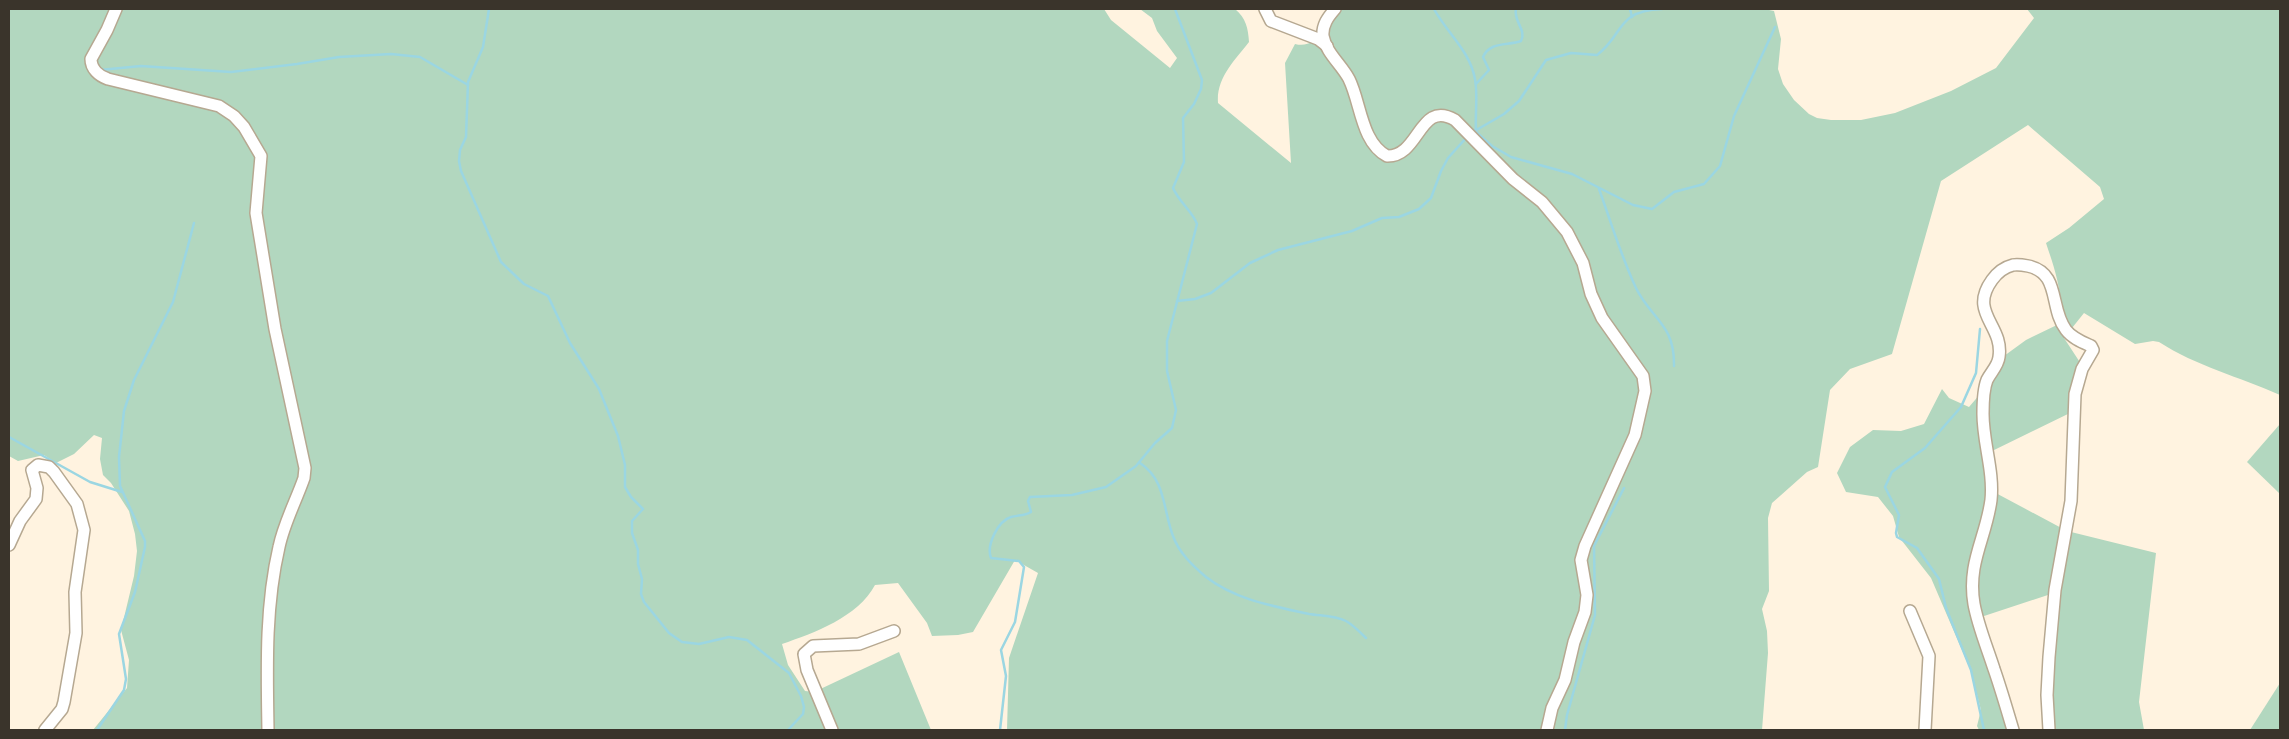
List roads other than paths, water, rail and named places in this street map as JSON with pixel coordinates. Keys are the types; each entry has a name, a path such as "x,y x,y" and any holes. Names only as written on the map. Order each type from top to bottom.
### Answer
{"street":[{"path":"116,9 107,30 91,58 91,63 96,72 108,79 219,106 234,116 244,127 261,156 256,214 275,329 305,468 304,478 279,547 274,580 267,664 268,730"},
{"path":"1265,9 1271,21 1318,38 1327,46 1348,78 1366,128 1383,154 1393,156 1399,154 1429,120 1437,115 1445,114 1464,127 1513,179 1542,202 1567,232 1576,247 1602,318 1643,376 1645,391 1636,435 1585,546 1581,560 1588,595 1586,612 1574,642 1565,680 1552,708 1546,730"},
{"path":"1327,46 1323,29 1325,22 1335,9"},
{"path":"2013,730 1974,603 1972,579 1974,559 1988,516 1992,487 1983,426 1984,390 1987,379 1998,362 2000,355 1997,338 1985,312 1982,297 1985,289 1999,272 2014,265 2022,265 2035,267 2046,274 2050,281 2058,313 2066,330 2091,346 2093,350 2082,369 2075,394 2072,495 2055,590 2049,657 2047,695 2049,730"},
{"path":"9,545 20,521 36,499 37,488 32,470 38,465 49,467 77,504 84,530 75,592 76,633 64,702 62,709 44,730"},
{"path":"1910,611 1929,656 1925,730"},
{"path":"832,730 807,670 804,654 813,646 859,644 894,631"}],"waterway":[{"path":"489,9 483,47 468,82 466,137 460,150 459,161 461,171 501,262 524,284 548,296 570,343 599,389 618,436 625,465 625,487 631,497 643,509 632,521 632,533 638,550 638,564 642,579 641,594 644,602 669,633 682,642 699,644 729,637 747,640 789,673 801,696 804,707 803,714 788,730"},
{"path":"1000,730 1006,676 1001,650 1015,622 1024,567 1019,561 991,558 990,547 994,534 1006,519 1031,512 1028,501 1030,497 1072,495 1106,487 1136,466 1155,443 1172,428 1176,410 1167,371 1167,341 1197,224 1173,188 1184,162 1183,118 1194,104 1201,89 1202,80 1175,9"},
{"path":"1434,9 1463,51 1472,69 1476,91 1476,130"},
{"path":"1476,84 1489,70 1483,57 1490,48 1521,41 1522,33 1516,18 1516,9"},
{"path":"1630,9 1632,17"},
{"path":"1473,132 1504,114 1519,101 1546,60 1571,53 1597,55 1606,47 1628,19 1636,14 1662,9"},
{"path":"1474,130 1492,146 1511,157 1572,174 1633,205 1652,209 1674,192 1704,184 1720,166 1734,116 1775,27"},
{"path":"100,70 141,66 231,72 339,57 391,54 420,57 468,85"},
{"path":"1177,301 1195,299 1211,293 1250,263 1278,250 1352,231 1382,218 1399,217 1419,209 1431,198 1448,158 1467,137"},
{"path":"1599,189 1636,288 1671,340 1674,366"},
{"path":"97,730 124,690 126,679 119,634 135,592 145,547 145,541 120,486 119,457 124,411 134,380 173,302 194,223"},
{"path":"1980,329 1976,373 1961,407 1925,448 1892,472 1885,487 1899,515 1897,537 1917,548 1939,579 1946,608 1971,670 1984,730"},
{"path":"9,437 90,482 122,492"},
{"path":"1140,463 1155,478 1173,536 1179,548 1191,564 1206,577 1242,597 1282,608 1341,619 1351,624 1366,638"},
{"path":"1565,730 1567,715 1595,615 1594,546 1624,488"}]}
